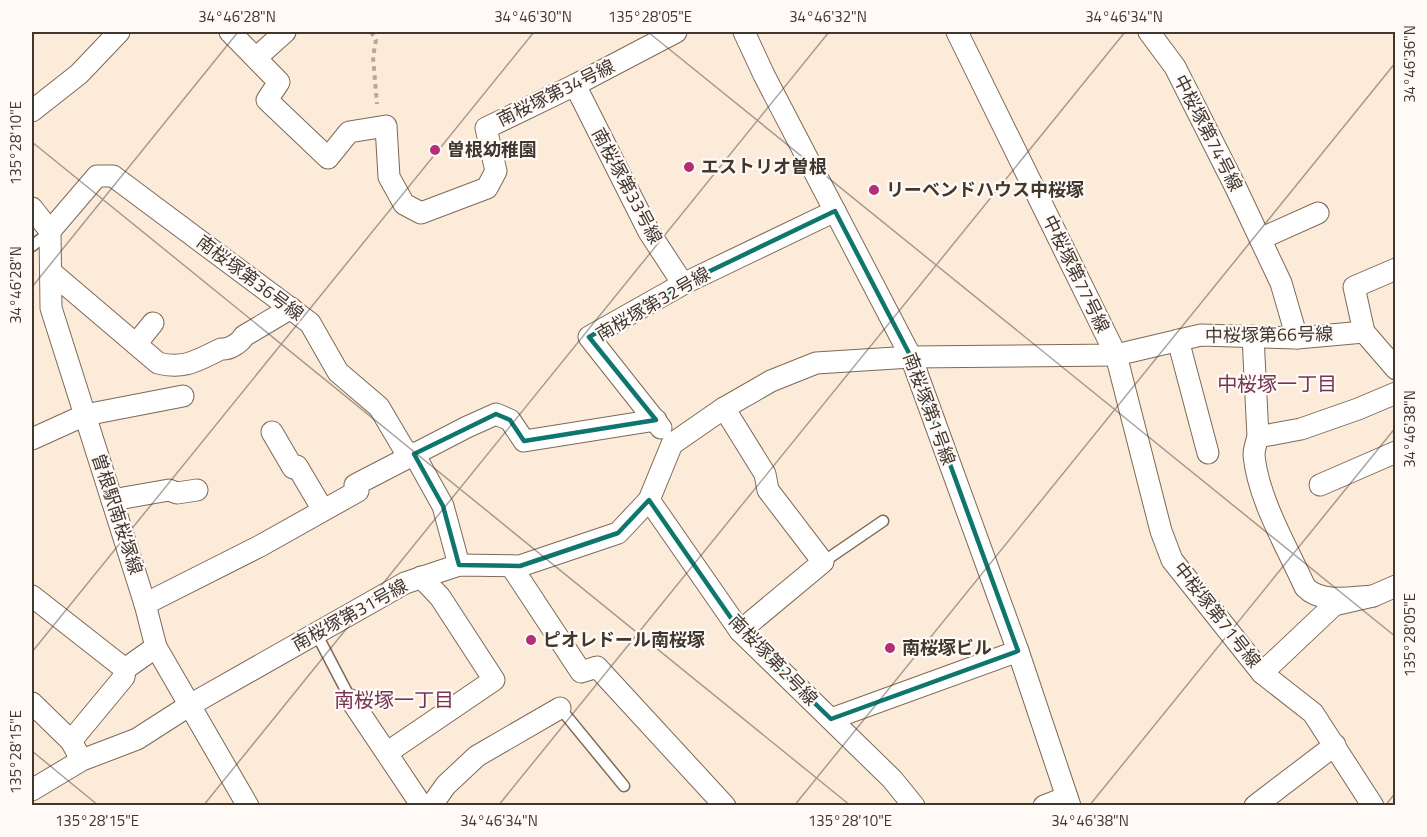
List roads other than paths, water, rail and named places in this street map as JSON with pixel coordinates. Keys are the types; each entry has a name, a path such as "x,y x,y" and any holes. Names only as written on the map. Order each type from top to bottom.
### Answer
{"street":[{"path":"32,111 78,74 119,32"},
{"path":"230,32 256,58 285,32"},
{"name":"南桜塚第34号線","path":"256,58 279,82 267,100 328,158 349,132 383,126 389,177 404,204 422,213 487,188 496,171 486,128 676,32"},
{"name":"南桜塚第1号線","path":"744,32 764,75 911,357 1018,651 1068,801"},
{"name":"中桜塚第77号線","path":"957,32 1116,355"},
{"name":"中桜塚第74号線","path":"1149,32 1175,67 1260,239 1281,283 1297,338"},
{"name":"南桜塚第33号線","path":"574,85 649,232 683,284"},
{"name":"南桜塚第36号線","path":"50,231 97,176 113,176 310,322 338,372 379,407 405,451 414,454 443,506 459,565"},
{"path":"32,208 50,231"},
{"name":"南桜塚第32号線","path":"672,444 656,420 589,337 683,284 835,211"},
{"path":"1260,239 1318,213"},
{"name":"曽根駅南桜塚線","path":"50,231 51,308 145,604 156,647 248,806"},
{"path":"1395,269 1354,287 1364,332 1395,369"},
{"path":"51,272 158,363 172,367 196,361 221,349 226,350 244,336 291,308"},
{"path":"136,344 153,323"},
{"name":"中桜塚第66号線","path":"911,357 1116,355 1201,334 1297,338 1364,332"},
{"path":"1253,336 1258,437 1254,453 1259,483 1305,587 1310,592 1327,597 1373,596"},
{"path":"1178,340 1208,453"},
{"name":"中桜塚第71号線","path":"1116,355 1161,531 1172,560 1262,673 1313,713 1373,806"},
{"path":"672,444 724,408 771,381 816,363 911,357"},
{"path":"1258,437 1301,429 1395,393"},
{"path":"32,439 85,415 183,396"},
{"path":"724,408 765,474 768,490 823,562 740,631"},
{"path":"145,604 260,546 358,491 355,485 496,414 510,420 524,441 656,420"},
{"path":"272,432 293,468 297,466 323,510"},
{"name":"南桜塚第31号線","path":"32,790 82,760 137,739 190,705 405,583 459,565 520,566 618,532 649,500 672,444"},
{"path":"1320,485 1395,452"},
{"path":"112,500 169,490 177,493 197,490"},
{"name":"南桜塚第2号線","path":"649,500 740,631 892,779 914,806"},
{"path":"511,566 581,672 597,667 725,806"},
{"path":"388,752 494,680 440,597 421,578"},
{"path":"1262,673 1334,605 1373,596 1395,585"},
{"path":"32,596 125,669"},
{"path":"71,741 124,677 125,669 156,647"},
{"path":"831,719 1018,651"},
{"path":"351,700 388,752 422,806"},
{"path":"32,703 71,741 82,760"},
{"path":"431,806 446,784 477,756 560,708"},
{"path":"1255,806 1335,745"},
{"path":"1044,806 1068,801"}],"lane":[{"path":"32,246 50,231"},
{"path":"823,562 884,521"},
{"path":"316,633 351,700"},
{"path":"560,708 624,786"}],"place":[{"name":"曽根幼稚園","path":"435,150"},
{"name":"エストリオ曽根","path":"689,167"},
{"name":"リーベンドハウス中桜塚","path":"874,190"},
{"name":"ピオレドール南桜塚","path":"531,640"},
{"name":"南桜塚ビル","path":"890,648"}],"district":[{"name":"中桜塚一丁目","path":"1277,384"},
{"name":"南桜塚一丁目","path":"394,700"}]}
